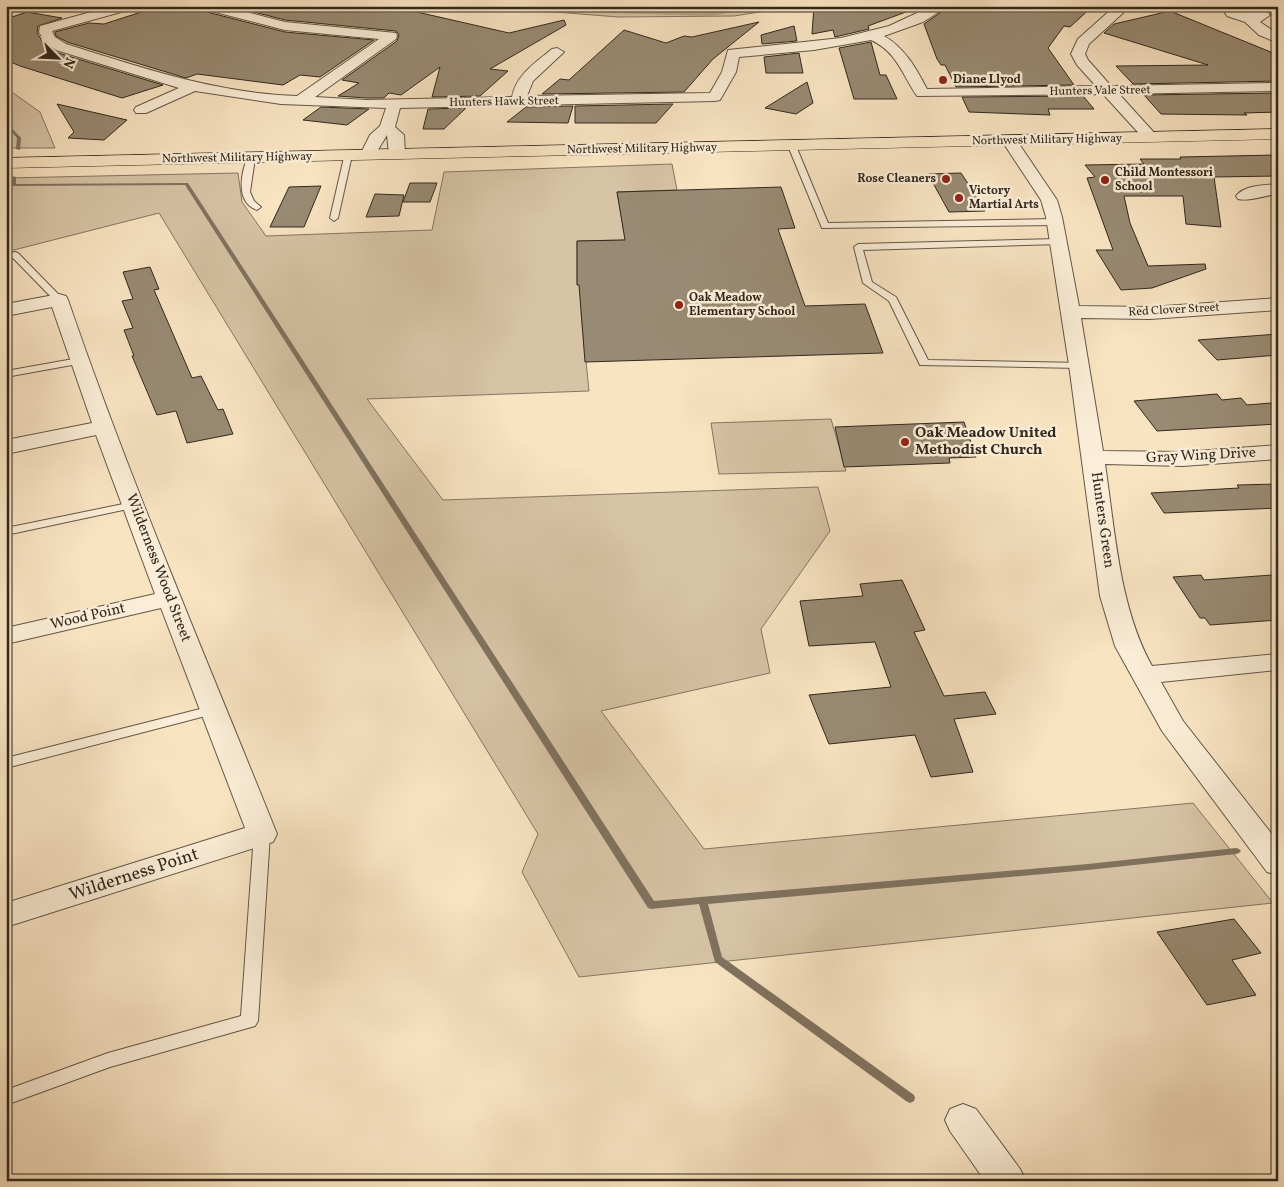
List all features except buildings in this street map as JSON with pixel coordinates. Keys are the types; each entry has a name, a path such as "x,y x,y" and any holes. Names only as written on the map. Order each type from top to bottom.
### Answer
{"main road":[{"name":"Northwest Military Highway","path":"6,164 1278,134"}],"street":[{"name":"Hunters Hawk Street","path":"128,6 45,29 46,34 50,41 60,47 193,87 243,96 300,101 394,104 715,97 729,72 733,53 807,46 872,35 915,21 942,6"},
{"path":"207,6 285,26 391,36 300,101"},
{"path":"1121,6 1120,10 1083,42 1079,50 1082,62 1150,137"},
{"path":"1251,12 1264,32 1278,39"},
{"name":"Hunters Vale Street","path":"872,35 891,45 900,54 922,93 1278,87"},
{"path":"519,102 519,93 527,78 558,52"},
{"path":"141,110 193,87"},
{"path":"368,155 378,135 386,128 394,104"},
{"path":"386,128 396,135 398,154"},
{"name":"Hunters Green","path":"1010,141 1049,200 1071,312 1094,456 1113,596 1128,646 1172,725 1278,864"},
{"path":"1244,196 1259,191 1278,189"},
{"path":"6,310 59,300"},
{"name":"Wilderness Wood Street","path":"59,300 79,361 133,506 262,834"},
{"name":"Red Clover Street","path":"1071,312 1150,313 1278,304"},
{"path":"6,447 104,428"},
{"name":"Gray Wing Drive","path":"1094,456 1183,460 1278,452"},
{"name":"Wood Point","path":"6,636 170,598"},
{"path":"1143,675 1278,662"},
{"name":"Wilderness Point","path":"6,915 262,834"},
{"path":"963,1120 1007,1181"}],"lane":[{"path":"792,146 825,226 1056,232"},
{"path":"334,218 348,156"},
{"path":"251,158 244,188 247,198 252,205 257,207"},
{"path":"1056,232 858,247 868,283 892,299 924,363 1079,364"},
{"path":"6,256 15,255 59,300"},
{"path":"6,374 79,361"},
{"path":"6,532 133,506"},
{"path":"6,763 212,710"},
{"path":"6,1098 108,1060 249,1021 262,834"}],"shaded area":[{"path":"479,6 798,6 734,16 618,17"},
{"path":"6,88 40,112 55,148 7,148"},
{"path":"672,164 677,190 617,192 624,232 667,231 668,239 577,241 577,284 682,280 581,311 589,391 367,399 443,500 818,487 830,531 761,629 770,673 601,711 704,849 1193,803 1273,903 579,977 522,872 538,834 159,213 6,252 6,178 238,173 242,202 266,236 432,230 444,172"},
{"path":"831,419 846,471 719,474 711,423"}],"waterway":[{"path":"609,6 710,9 729,6"},
{"path":"6,123 19,138 18,149"},
{"path":"14,177 13,185 186,184 651,905 1088,867 1236,851"},
{"path":"703,901 718,959 910,1098"}],"place":[{"name":"Diane Llyod","path":"943,80"},
{"name":"Rose Cleaners","path":"946,179"},
{"name":"Child Montessori School","path":"1105,180"},
{"name":"Victory Martial Arts","path":"959,198"},
{"name":"Oak Meadow Elementary School","path":"679,305"},
{"name":"Oak Meadow United Methodist Church","path":"905,442"}]}
